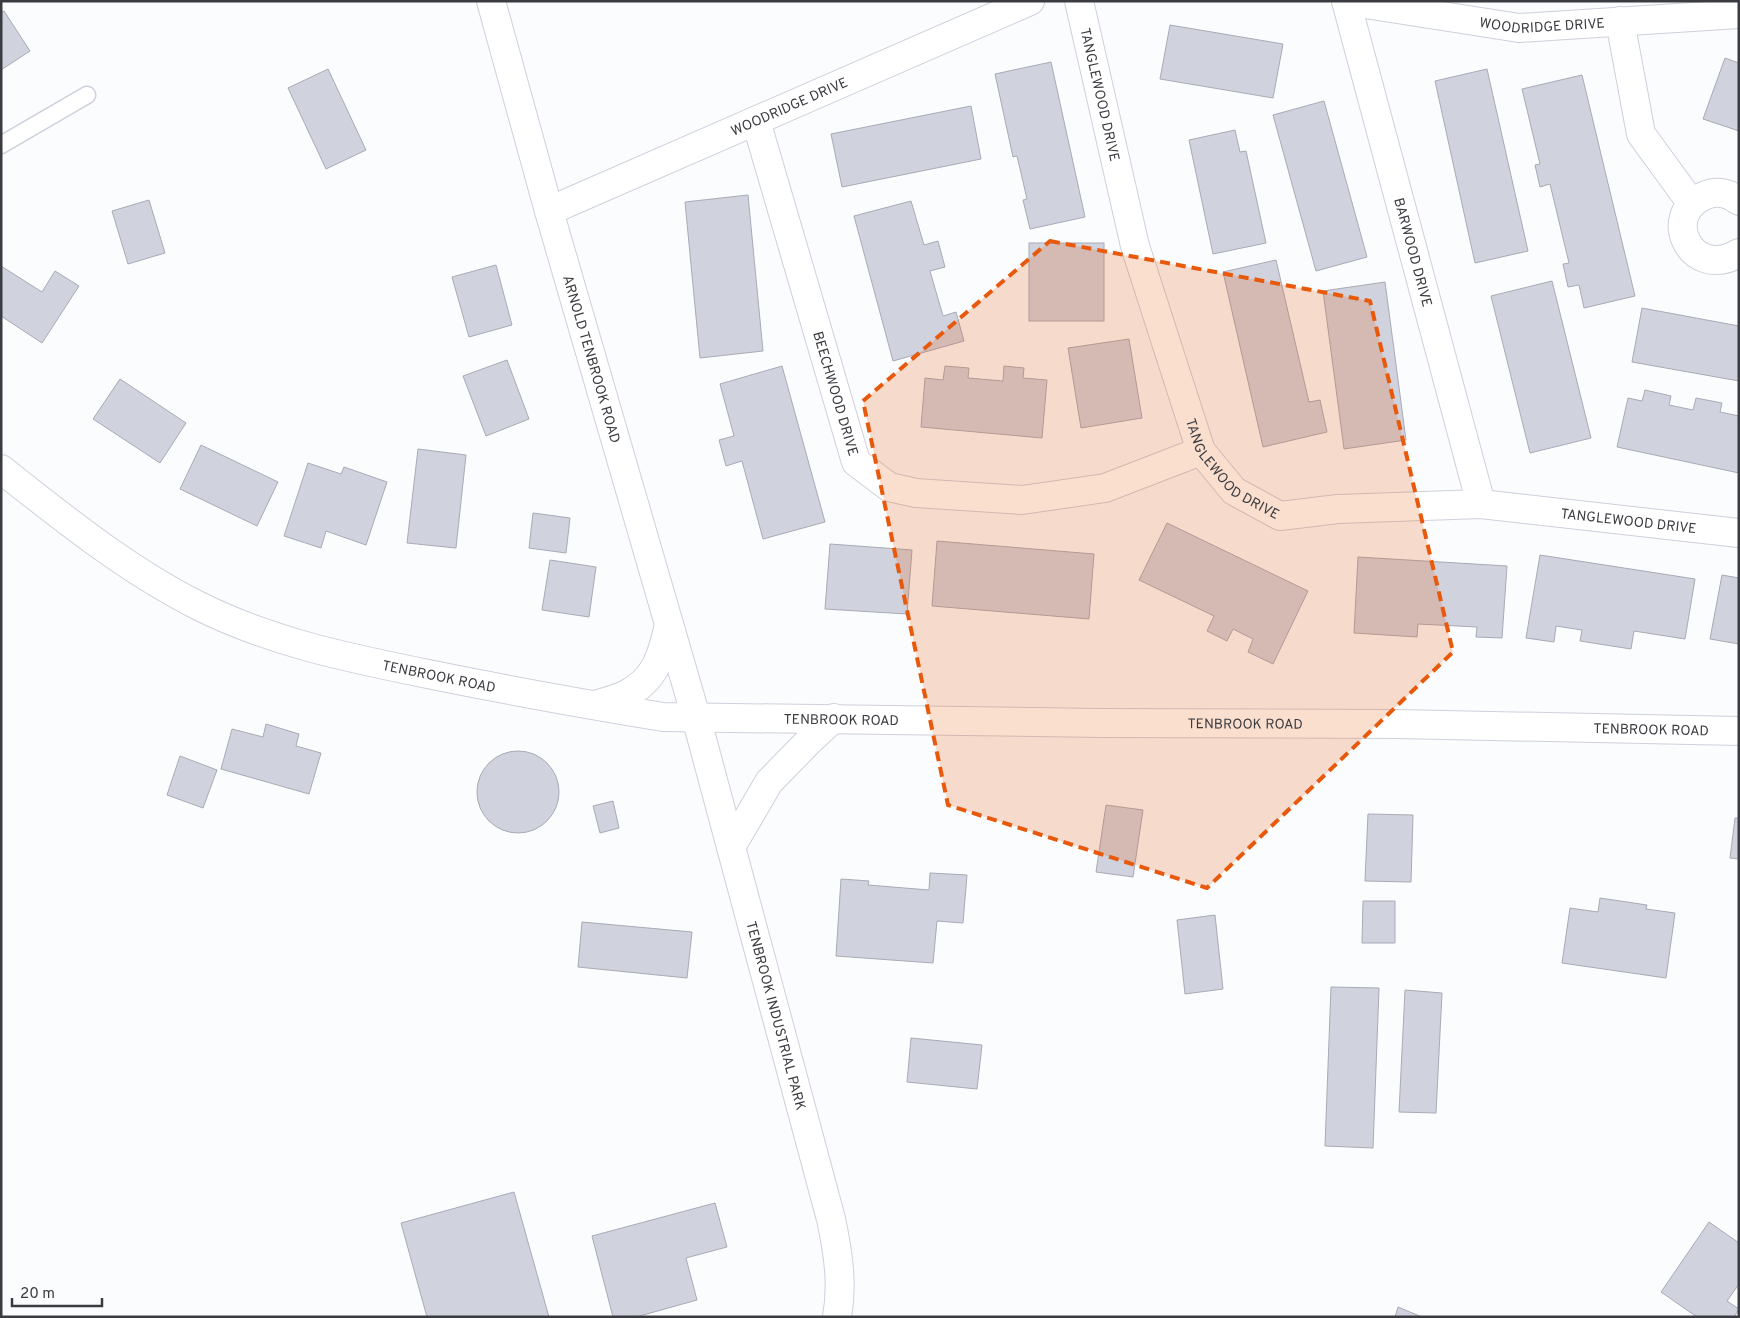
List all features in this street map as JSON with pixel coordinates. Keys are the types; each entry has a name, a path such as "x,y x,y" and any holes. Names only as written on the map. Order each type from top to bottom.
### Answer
{"street":[{"name":"ARNOLD TENBROOK ROAD","path":"491,1 549,211 696,717"},
{"name":"WOODRIDGE DRIVE","path":"549,211 1030,1"},
{"name":"TANGLEWOOD DRIVE","path":"1080,1 1135,246 1201,451 1234,491 1280,516 1338,509 1481,504 1739,533"},
{"name":"WOODRIDGE DRIVE","path":"1346,1 1519,28 1739,14"},
{"name":"BARWOOD DRIVE","path":"1346,1 1481,504"},
{"path":"1620,21 1641,134 1692,204"},
{"name":"BEECHWOOD DRIVE","path":"756,121 856,462 890,487 898,489 916,493 1022,500 1106,488 1201,451"},
{"path":"1739,201 1732,196 1721,193 1710,193 1699,198 1692,204 1684,216 1682,228 1684,239 1690,249 1708,260 1730,259 1739,253"},
{"name":"TENBROOK ROAD","path":"1,469 95,541 145,576 197,605 251,629 304,647 358,660 594,706 663,717 1417,725 1739,731"},
{"path":"594,706 626,695 647,680 662,656 669,624"},
{"name":"TENBROOK INDUSTRIAL PARK","path":"696,717 831,1219 840,1274 837,1317"},
{"path":"731,847 769,782 834,718"}],"lane":[{"path":"1,145 87,95"}],"highlighted area":[{"path":"1050,241 1370,301 1453,652 1207,888 948,805 863,401"}],"building":[{"path":"4,11 30,51 1,70 1,13"},
{"path":"1170,25 1283,44 1273,98 1160,79"},
{"path":"1725,58 1739,63 1739,131 1703,119"},
{"path":"1051,62 1085,217 1030,229 1023,200 1027,199 1017,156 1013,157 995,74"},
{"path":"328,69 366,150 326,169 288,88"},
{"path":"1487,69 1528,251 1475,263 1435,81"},
{"path":"1582,75 1635,296 1584,308 1579,285 1568,287 1563,264 1569,263 1550,184 1540,187 1535,165 1540,164 1522,89"},
{"path":"1324,101 1367,257 1316,271 1273,115"},
{"path":"971,106 981,159 842,187 831,134"},
{"path":"1235,130 1240,152 1246,151 1266,243 1213,254 1189,140"},
{"path":"748,195 763,351 700,358 685,202"},
{"path":"149,200 165,253 128,264 112,211"},
{"path":"911,201 924,245 938,241 945,267 930,271 943,316 956,312 964,341 893,361 854,216"},
{"path":"1029,243 1104,243 1104,321 1029,321"},
{"path":"1276,260 1309,402 1320,400 1327,432 1263,447 1223,272"},
{"path":"496,265 512,325 469,337 452,277"},
{"path":"1,266 42,292 55,271 79,286 42,343 1,316"},
{"path":"1552,281 1591,438 1530,453 1491,296"},
{"path":"1385,282 1406,440 1344,449 1323,291"},
{"path":"1642,308 1739,326 1739,381 1632,362"},
{"path":"1129,339 1142,418 1081,428 1068,348"},
{"path":"507,360 529,419 486,436 463,376"},
{"path":"782,366 825,522 763,539 742,461 726,466 719,440 734,436 720,384"},
{"path":"945,366 969,368 968,378 1003,381 1004,366 1024,368 1023,378 1047,380 1042,438 921,427 925,378 943,380"},
{"path":"120,379 186,423 160,463 93,419"},
{"path":"1645,390 1671,396 1669,405 1693,410 1696,398 1722,403 1720,412 1739,416 1739,473 1617,447 1628,398 1642,401"},
{"path":"201,445 278,482 257,526 180,489"},
{"path":"418,449 466,455 456,548 407,543"},
{"path":"308,463 341,474 344,467 387,482 366,545 326,531 321,548 284,536"},
{"path":"533,513 570,518 566,553 529,548"},
{"path":"1167,523 1308,591 1273,664 1248,652 1253,639 1233,629 1227,641 1207,631 1214,616 1139,580"},
{"path":"937,541 1094,554 1089,619 932,606"},
{"path":"830,544 912,550 907,614 825,609"},
{"path":"1540,555 1695,579 1685,639 1634,631 1631,649 1580,641 1582,630 1556,626 1554,642 1526,638"},
{"path":"1358,557 1507,566 1502,638 1476,637 1477,627 1418,624 1417,637 1354,633"},
{"path":"550,560 596,567 589,617 542,610"},
{"path":"1722,575 1739,578 1739,644 1710,639"},
{"path":"266,724 299,734 296,746 321,753 309,794 221,769 232,729 263,737"},
{"path":"518,751 534,754 547,763 556,776 559,792 556,808 547,821 534,830 518,833 502,830 489,821 480,808 477,792 480,776 489,763 502,754"},
{"path":"180,756 217,770 203,808 167,795"},
{"path":"613,801 619,828 600,833 593,806"},
{"path":"1106,805 1143,810 1133,877 1096,872"},
{"path":"1368,814 1413,815 1411,882 1365,881"},
{"path":"1735,818 1739,818 1739,859 1730,858"},
{"path":"930,873 967,875 963,923 937,921 933,963 836,956 841,879 869,881 868,885 929,890"},
{"path":"1600,898 1647,905 1646,909 1675,913 1666,978 1562,963 1570,908 1598,912"},
{"path":"1363,901 1395,901 1395,943 1362,943"},
{"path":"1215,915 1223,989 1185,994 1177,920"},
{"path":"582,922 692,932 687,978 578,967"},
{"path":"1331,987 1379,988 1373,1148 1325,1146"},
{"path":"1405,990 1442,993 1436,1113 1399,1112"},
{"path":"911,1038 982,1045 977,1089 907,1082"},
{"path":"514,1192 549,1317 427,1317 401,1223"},
{"path":"715,1203 727,1247 686,1258 697,1300 636,1317 613,1317 592,1236"},
{"path":"1709,1222 1739,1243 1739,1284 1727,1301 1739,1309 1734,1317 1697,1317 1661,1292"},
{"path":"1398,1307 1422,1317 1395,1317"}]}
